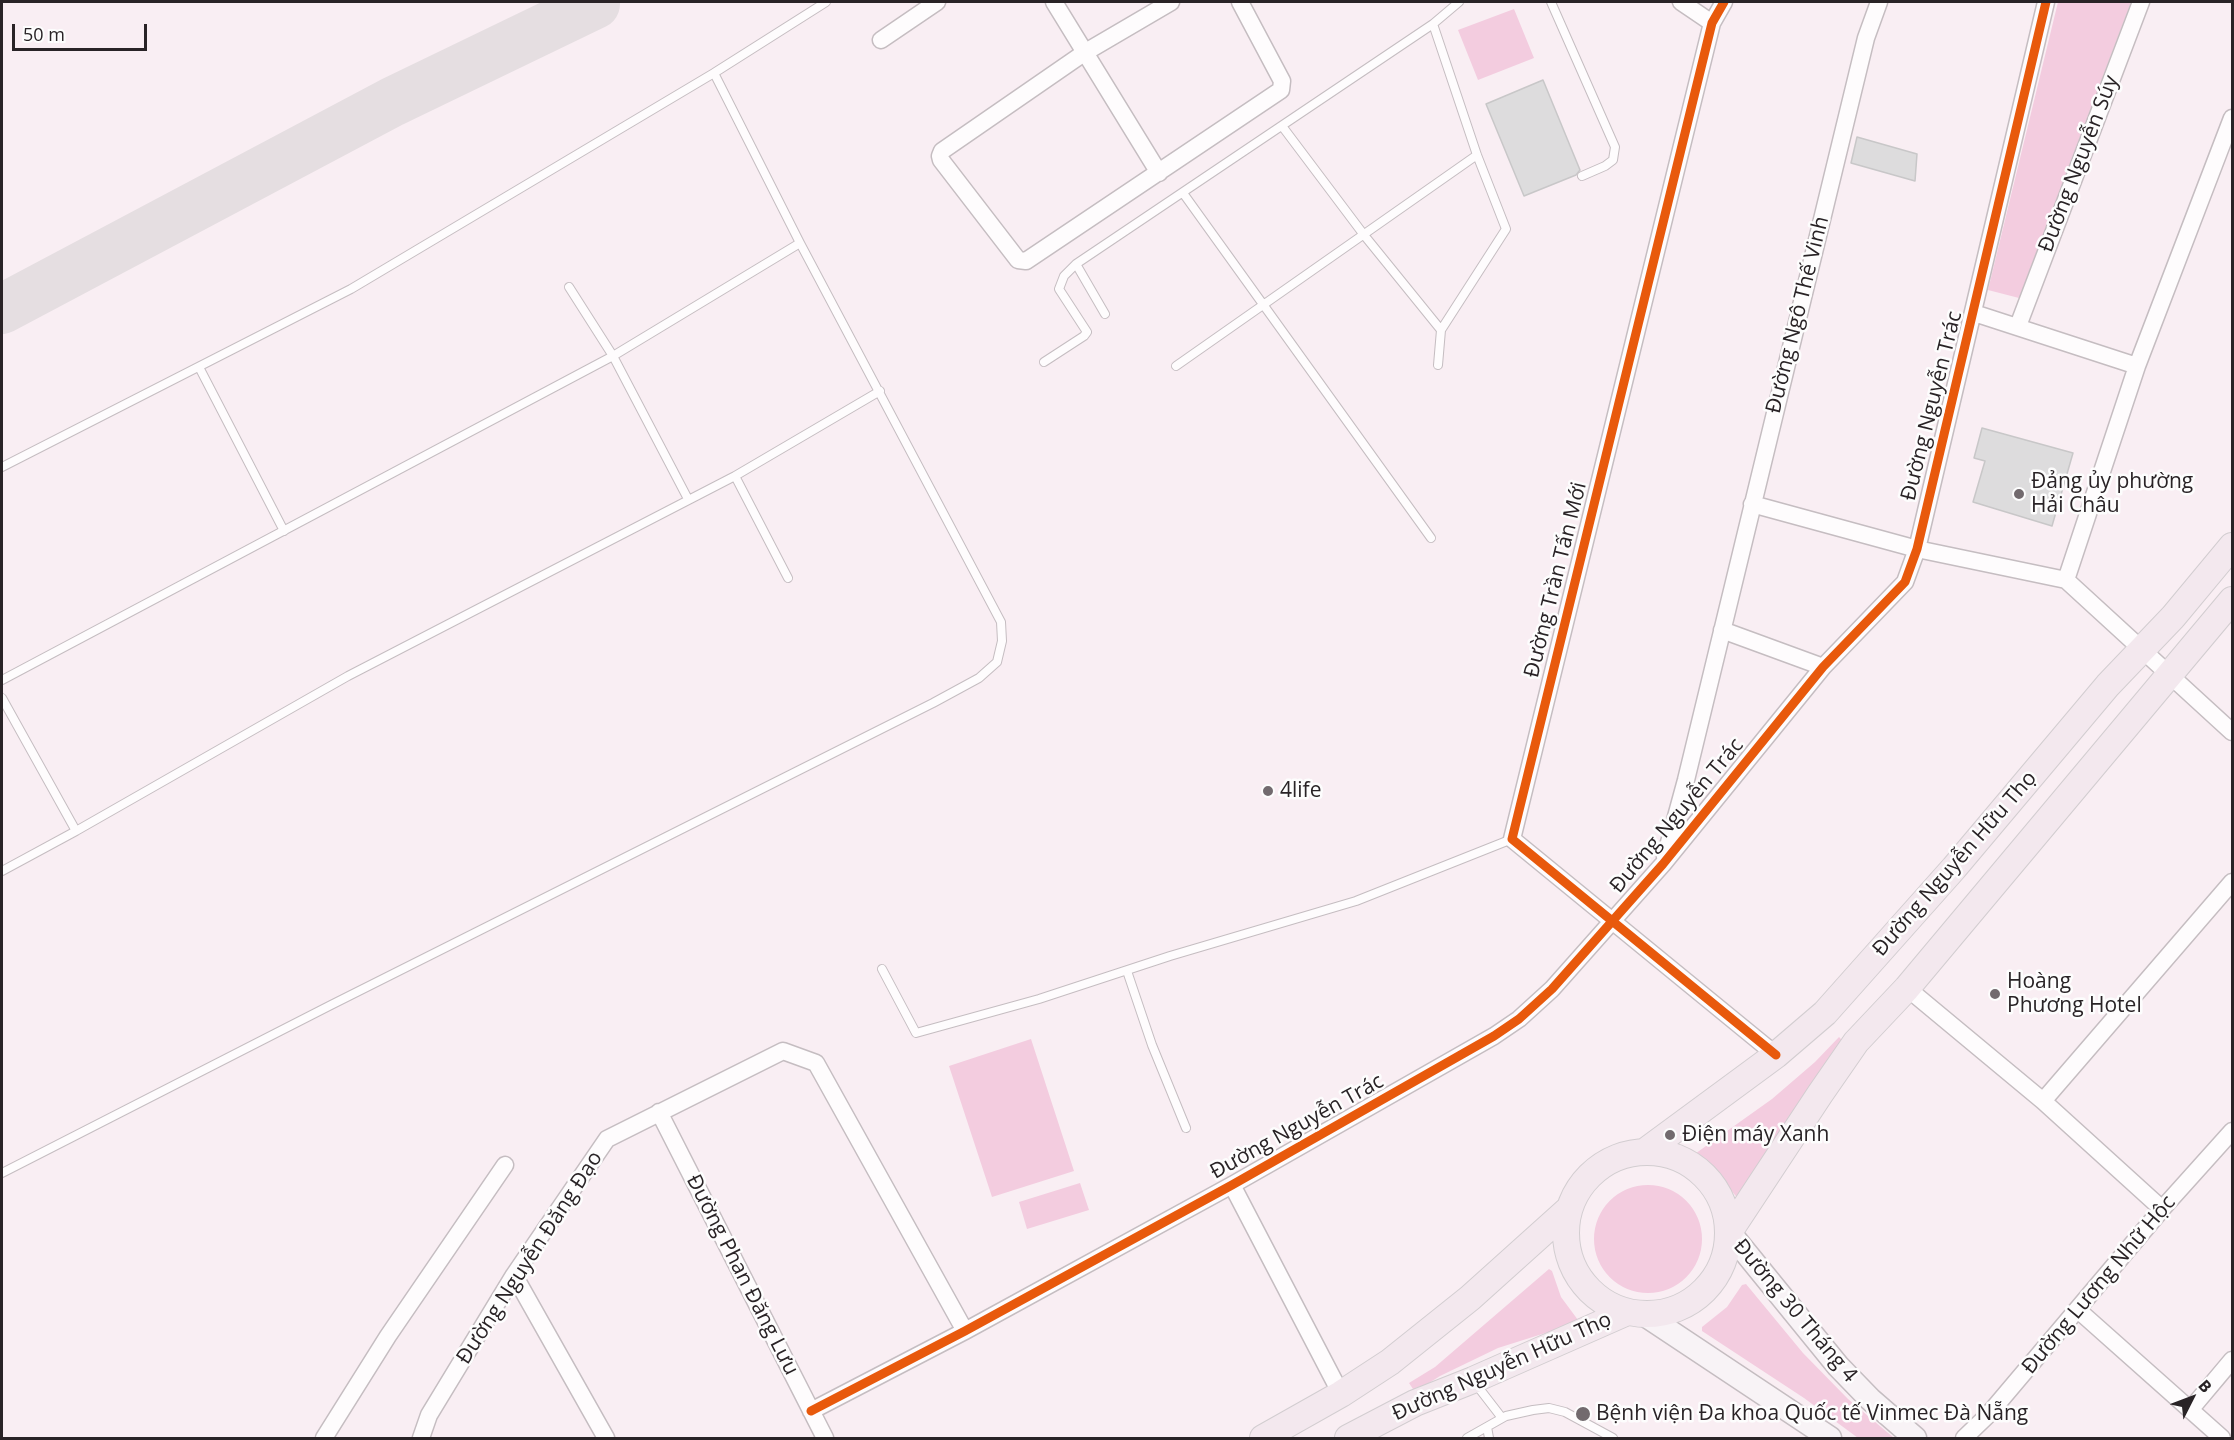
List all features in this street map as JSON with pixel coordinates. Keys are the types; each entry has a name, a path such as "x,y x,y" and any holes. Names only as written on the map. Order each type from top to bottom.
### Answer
{"main road":[{"name":"Đường Nguyễn Hữu Thọ","path":"1647,1150 1776,1055 1832,1004 1954,868 2108,685 2173,617 2232,546"},
{"name":"Đường Nguyễn Hữu Thọ","path":"1729,1232 1857,1042 1907,988 2232,600"},
{"path":"1647,1150 1675,1157 1697,1169 1715,1188 1726,1212 1729,1232 1722,1265 1708,1288 1686,1306 1659,1315 1635,1314 1605,1304 1585,1287 1571,1263 1565,1237 1569,1209 1580,1186 1598,1167 1623,1155 1647,1150"},
{"path":"1263,1438 1341,1395 1390,1362 1470,1298 1569,1209"},
{"name":"Đường Nguyễn Hữu Thọ","path":"1356,1436 1415,1403 1635,1314"}],"street":[{"path":"881,40 937,2"},
{"path":"1054,2 1159,173"},
{"path":"1171,2 1084,53 942,151 940,156 1018,260 1026,261 1281,90 1282,81 1240,2"},
{"path":"1681,2 1712,23"},
{"name":"Đường Trần Tấn Mới","path":"1512,839 1712,23 1724,2"},
{"name":"Đường Ngô Thế Vinh","path":"1663,864 1866,38 1879,2"},
{"name":"Đường Nguyễn Trác","path":"811,1411 965,1331 1232,1185 1494,1036 1520,1019 1552,989 1614,920 1663,864 1823,667 1905,582 1917,549 2046,2"},
{"name":"Đường Nguyễn Súy","path":"2018,326 2141,2"},
{"path":"2066,580 2137,366 2232,118"},
{"path":"1974,313 2137,366"},
{"path":"1752,504 1917,549 2066,580 2232,732"},
{"path":"1722,630 1823,667"},
{"path":"1512,839 1614,920 1776,1055"},
{"path":"2043,1101 2232,882"},
{"path":"1907,988 2043,1101 2162,1209"},
{"name":"Đường Nguyễn Đăng Đạo","path":"421,1438 429,1415 514,1275 607,1139 783,1051 816,1063 965,1331"},
{"name":"Đường Phan Đăng Lưu","path":"659,1112 825,1438"},
{"name":"Đường Lương Nhữ Hộc","path":"1964,1438 1988,1415 2162,1209 2232,1131"},
{"path":"324,1438 388,1336 505,1165"},
{"path":"1232,1185 1341,1395"},
{"name":"Đường 30 Tháng 4","path":"1729,1232 1838,1366 1870,1399 1915,1438"},
{"path":"514,1275 606,1438"},
{"path":"2078,1310 2222,1438"},
{"path":"1635,1314 1823,1436"},
{"path":"2190,1410 2232,1360"}],"lane":[{"path":"2,467 351,289 714,73 826,2"},
{"path":"1044,362 1087,332 1059,289 1064,276 1076,264 1432,24 1459,2"},
{"path":"1551,2 1615,147 1613,159 1605,166 1582,176"},
{"path":"1432,24 1477,156 1506,229 1441,330 1438,365"},
{"path":"2,1173 320,1010 933,703 979,678 997,662 1002,641 1001,622 800,243 714,73"},
{"path":"1282,126 1364,235 1441,330"},
{"path":"1176,366 1477,156"},
{"path":"1183,193 1431,538"},
{"path":"2,680 613,356 800,243"},
{"path":"1076,264 1106,314"},
{"path":"569,287 613,356 688,500"},
{"path":"199,367 284,531"},
{"path":"2,871 348,676 735,476 880,391"},
{"path":"735,476 788,578"},
{"path":"2,698 76,831"},
{"path":"882,969 916,1033 1039,999 1170,956 1356,901 1512,839"},
{"path":"1127,971 1152,1045 1186,1128"},
{"path":"1473,1380 1502,1418"},
{"path":"1467,1438 1502,1418 1549,1408 1565,1412 1613,1438"},
{"path":"1487,1427 1489,1438"}],"shaded area":[{"path":"2058,2 2131,2 2019,298 1988,290"},
{"path":"1514,9 1534,58 1478,80 1458,30"},
{"path":"1839,1037 1845,1043 1741,1202 1716,1173 1692,1156 1772,1099 1815,1062"},
{"path":"1031,1039 1074,1171 992,1197 949,1066"},
{"path":"1080,1183 1089,1210 1027,1229 1019,1202"},
{"path":"1648,1185 1669,1189 1686,1201 1698,1218 1702,1239 1698,1260 1686,1277 1669,1289 1648,1293 1627,1289 1610,1277 1598,1260 1594,1239 1598,1218 1610,1201 1627,1189"},
{"path":"1549,1269 1552,1271 1561,1297 1578,1320 1577,1323 1498,1348 1440,1376 1415,1392 1409,1383 1435,1367"},
{"path":"1746,1284 1803,1353 1848,1399 1894,1438 1858,1438 1804,1398 1702,1331 1702,1327 1727,1307 1742,1285"}],"building":[{"path":"1543,80 1580,170 1576,175 1524,196 1486,104"},
{"path":"1857,137 1917,154 1915,181 1851,163"},
{"path":"1982,428 2073,453 2052,526 1973,502 1985,461 1974,458"}],"taxiway":[{"path":"2,309 392,102 595,4"}],"cycle path":[{"path":"1724,2 1712,23 1512,839 1776,1055"},
{"path":"811,1411 965,1331 1232,1185 1494,1036 1519,1019 1552,989 1663,864 1823,667 1905,582 1917,549 2046,2"}],"place":[{"name":"Đảng ủy phường Hải Châu","path":"2019,494"},
{"name":"4life","path":"1268,791"},
{"name":"Hoàng Phương Hotel","path":"1995,994"},
{"name":"Điện máy Xanh","path":"1670,1135"},
{"name":"Bệnh viện Đa khoa Quốc tế Vinmec Đà Nẵng","path":"1583,1414"}]}
